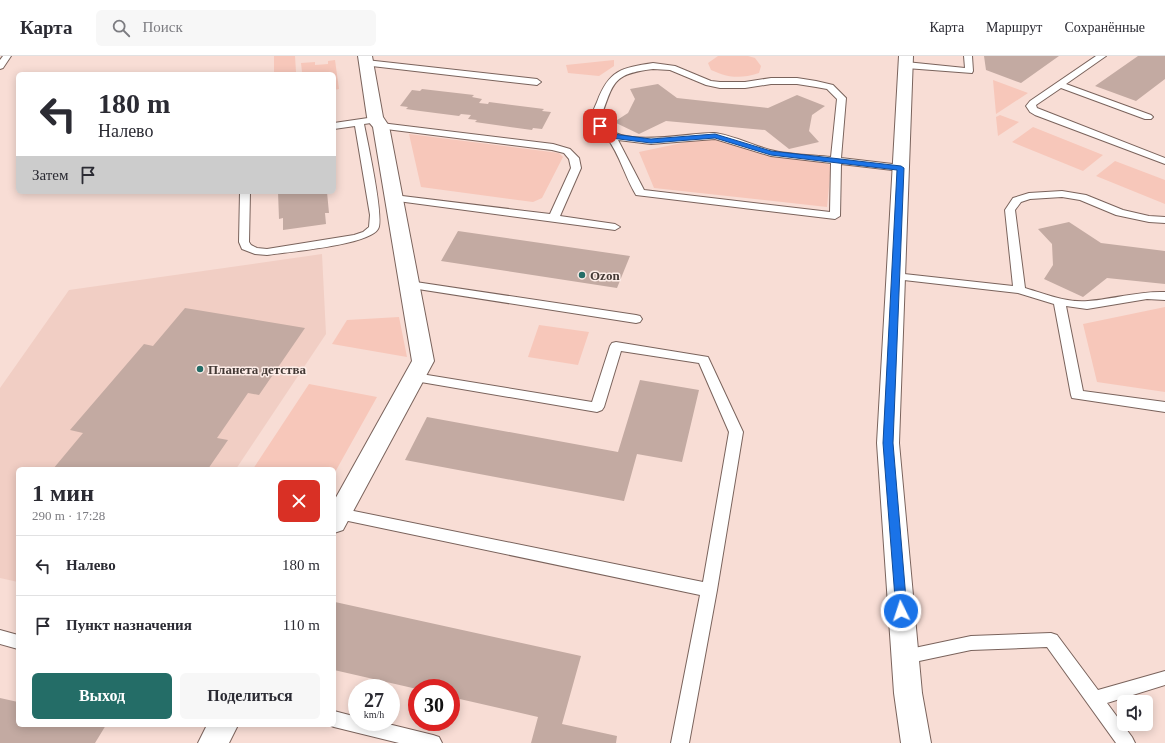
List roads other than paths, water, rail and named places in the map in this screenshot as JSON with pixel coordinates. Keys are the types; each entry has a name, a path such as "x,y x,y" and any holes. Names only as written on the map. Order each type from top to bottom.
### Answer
{"street":[{"path":"336,519 424,361 394,198 372,123 365,59"},
{"path":"906,61 888,443 908,693 916,743"},
{"path":"213,743 222,727"}],"lane":[{"path":"0,66 7,56"},
{"path":"906,61 969,71 968,56"},
{"path":"1102,56 1033,103 1031,106 1033,110 1165,161"},
{"path":"365,59 537,82"},
{"path":"654,66 672,68 709,82 734,86 771,81 797,81 830,87 842,98 836,160 834,216 640,193 611,136 597,122 596,117 614,78 632,69 654,66"},
{"path":"1060,85 1148,116"},
{"path":"245,194 244,242 246,247 255,251 266,252 326,243 356,238 366,234 374,228 375,215 372,123"},
{"path":"336,126 372,123 553,147 568,151 574,158 576,168 554,218"},
{"path":"611,136 651,141 715,136 771,153 901,168"},
{"path":"1019,290 1010,210 1017,200 1029,196 1062,194 1082,197 1120,213 1148,219 1165,220"},
{"path":"394,198 615,226"},
{"path":"895,276 1019,290 1059,302 1087,304 1147,295 1165,296"},
{"path":"409,285 636,319"},
{"path":"1059,302 1077,395 1165,407"},
{"path":"415,377 597,407 616,346 704,360 736,432 709,590 680,743"},
{"path":"336,519 709,590"},
{"path":"0,637 16,641"},
{"path":"905,656 971,643 1051,640 1126,743"},
{"path":"1094,699 1165,678"},
{"path":"336,719 433,743"}],"place":[{"name":"Ozon","path":"582,275"},
{"name":"Планета детства","path":"200,369"}]}
